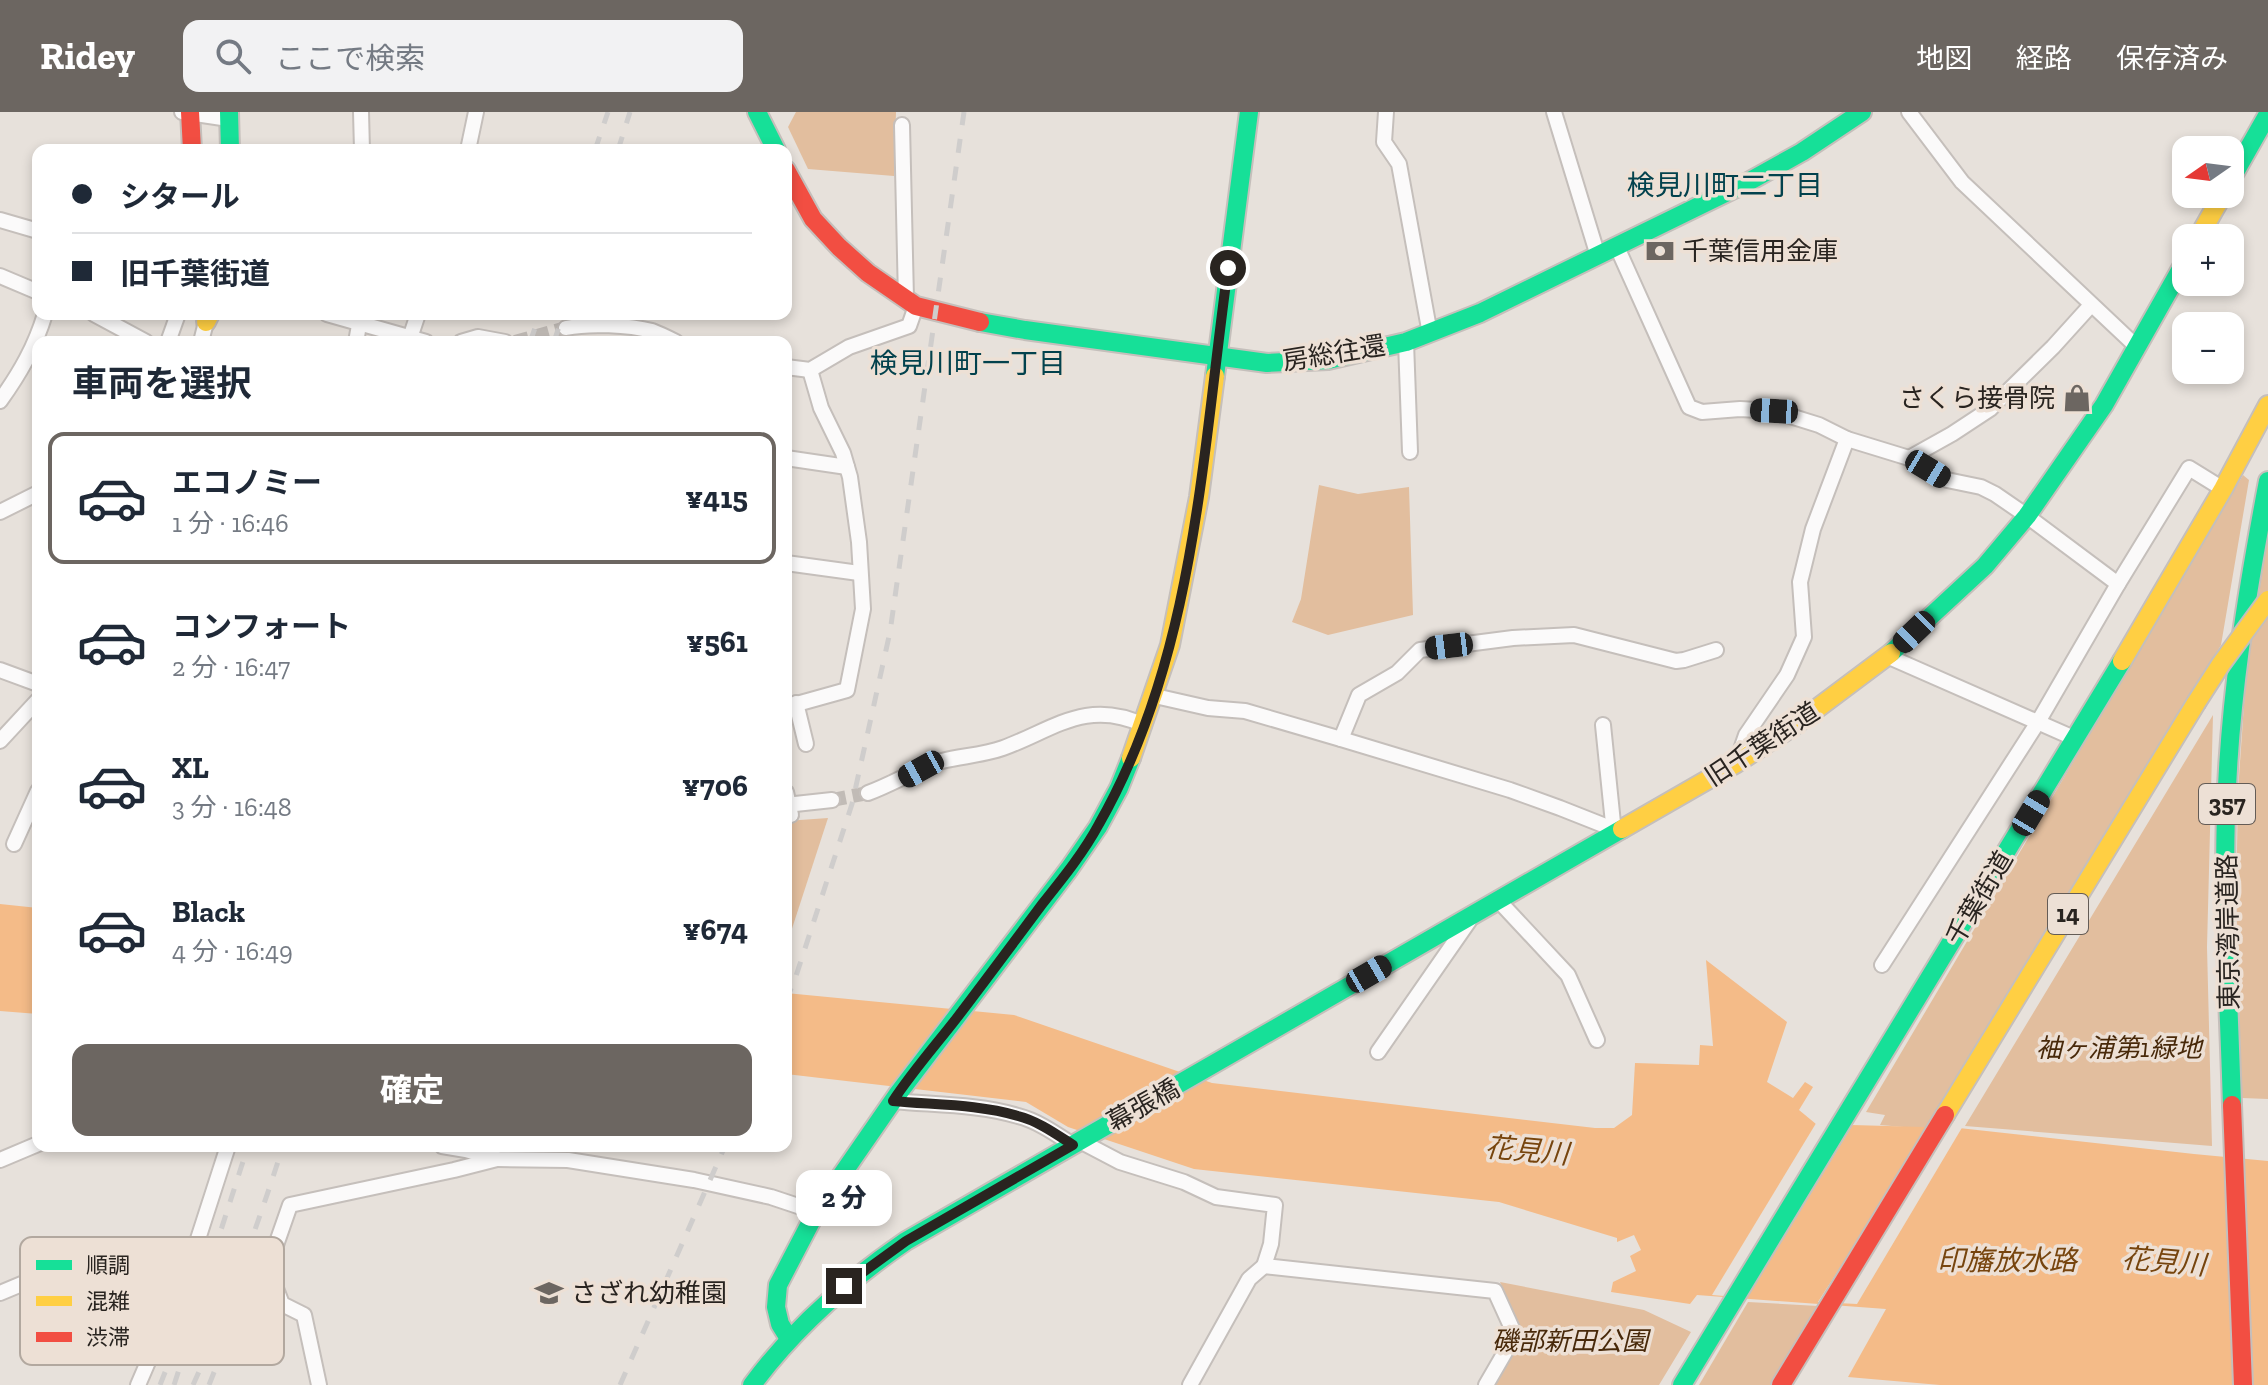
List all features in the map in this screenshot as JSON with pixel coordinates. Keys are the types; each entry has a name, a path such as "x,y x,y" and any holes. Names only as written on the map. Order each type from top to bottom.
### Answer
{"main road":[{"path":"187,112 191,144"},
{"path":"788,1337 780,1324 776,1307 778,1285 816,1212 895,1098 1098,827 1119,788 1155,696 1170,645 1199,497 1249,112"},
{"name":"房総往還","path":"911,302 985,323 1216,357 1267,363 1328,360 1406,342 1480,313 1748,182 1802,152 1862,112"},
{"path":"2244,156 2268,114"},
{"path":"229,116 230,144"},
{"path":"765,116 774,144"},
{"path":"792,181 813,219 868,273 911,302"},
{"name":"旧千葉街道","path":"1199,1074 1735,764 1795,725 1887,656 1985,566 2027,516 2104,405 2172,286"},
{"name":"千葉街道","path":"1682,1385 2076,739 2223,489 2268,405"},
{"name":"東京湾岸道路","path":"2243,1385 2225,909 2226,811 2233,707 2248,584 2268,481"},
{"name":"14","path":"1781,1385 2196,703 2268,600"},
{"name":"幕張橋","path":"1080,1141 1199,1074"},
{"path":"752,1385 788,1337 827,1299 897,1247 1080,1141"}],"street":[{"path":"187,112 229,116"},
{"path":"361,112 362,144"},
{"path":"469,144 476,112"},
{"path":"1386,112 1384,142 1399,164 1430,334"},
{"path":"1554,112 1598,256"},
{"path":"1909,112 1962,182 2138,348"},
{"path":"792,368 810,370 849,347 909,326 911,302 902,125"},
{"path":"0,220 32,229"},
{"path":"1617,247 1689,407 1702,412 1740,409 1774,411 1819,425 1847,439 1909,458 1947,480 1981,487 2027,516 2118,584"},
{"path":"0,276 32,289"},
{"path":"1909,458 1990,409 2091,305"},
{"path":"105,320 135,336"},
{"path":"364,320 405,336"},
{"path":"566,328 577,326 628,335 653,332 662,336"},
{"path":"1406,342 1410,452"},
{"path":"0,401 32,350"},
{"path":"792,705 847,690 863,609 859,542 847,467 821,408 810,370"},
{"path":"1735,764 1746,735 1787,675 1804,637 1800,582 1813,529 1847,439"},
{"path":"792,459 847,467"},
{"path":"1882,965 2038,722 2189,468 2223,489"},
{"path":"0,512 32,496"},
{"path":"792,564 859,573"},
{"path":"1341,739 1359,695 1397,673 1420,650 1513,638 1574,635 1676,661 1716,650"},
{"path":"1887,656 2076,739"},
{"path":"0,670 32,682"},
{"path":"1155,696 1208,708 1245,711 1341,739 1522,795 1603,825 1614,833"},
{"path":"0,741 32,706"},
{"path":"792,708 806,744"},
{"path":"868,793 930,765 1003,748 1063,721 1091,716 1113,717 1144,725"},
{"path":"1603,725 1614,833"},
{"path":"792,804 832,800"},
{"path":"14,844 32,804"},
{"path":"1498,900 1568,975 1597,1040"},
{"path":"1378,1052 1474,914"},
{"path":"895,1098 1021,1116 1120,1162 1184,1182 1216,1197 1275,1205 1271,1244 1264,1266 1249,1279 1190,1385"},
{"path":"0,1160 32,1147"},
{"path":"199,1237 226,1152"},
{"path":"473,1152 497,1159"},
{"path":"279,1237 290,1205 497,1159 568,1160 694,1180 771,1197 816,1212"},
{"path":"1264,1266 1495,1291 1515,1335 1486,1385"},
{"path":"0,1293 20,1285"},
{"path":"284,1305 304,1315 319,1385"},
{"path":"138,1385 147,1365"}],"green space":[{"path":"796,112 896,112 894,176 808,169 788,127"},
{"path":"2243,475 2249,480 2221,645 1927,1129 1880,1125 1885,1115 1866,1112"},
{"path":"1319,485 1358,494 1409,487 1413,615 1328,635 1292,622 1301,599"},
{"path":"2268,535 2268,1099 2242,1098 2236,907 2238,791 2246,676"},
{"name":"袖ヶ浦第1緑地","path":"2213,715 2207,947 2212,1146 1965,1126"},
{"path":"828,818 792,929 792,821"},
{"name":"磯部新田公園","path":"1500,1282 1644,1310 1691,1332 1659,1385 1495,1385 1524,1335"},
{"path":"1748,1302 1818,1306 1770,1385 1699,1385"}],"water":[{"path":"0,904 32,907 32,1014 0,1011"},
{"name":"印旛放水路","path":"1706,960 1787,1022 1767,1082 1793,1098 1805,1082 1813,1087 1799,1110 1816,1124 1959,1128 2268,1161 2268,1385 1940,1385 1848,1377 1886,1309 1697,1295 1690,1304 1611,1292 1613,1282 1636,1271 1630,1256 1641,1250 1634,1235 1617,1242 1617,1238 1499,1202 1194,1169 1068,1127 1026,1102 792,1075 792,994 1014,1015 1212,1083 1595,1128 1614,1128 1632,1115 1635,1063 1699,1065 1700,1045 1713,1046"}],"pier":[{"path":"1818,1120 1855,1121 1747,1298 1712,1295"},
{"path":"1931,1125 1963,1126 1857,1304 1818,1302"}],"tunnel":[{"path":"537,336 566,328"},
{"path":"832,800 868,793"}],"railway":[{"path":"597,144 608,112"},
{"path":"620,144 630,112"},
{"path":"792,986 852,804 890,632 964,112"},
{"path":"532,336 538,320"},
{"path":"556,336 561,320"},
{"path":"218,1237 246,1152"},
{"path":"252,1237 281,1152"},
{"path":"620,1385 722,1152"},
{"path":"160,1385 168,1365"},
{"path":"174,1385 180,1365"},
{"path":"193,1385 201,1365"},
{"path":"209,1385 217,1365"}],"traffic: fast":[{"path":"229,112 230,144"},
{"path":"757,112 773,144"},
{"path":"1215,376 1249,112"},
{"path":"980,322 1267,363 1328,360 1406,342 1480,313 1748,182 1802,152 1862,112"},
{"path":"2244,156 2268,114"},
{"path":"1891,653 1985,566 2027,516 2104,405 2172,285"},
{"path":"2232,1105 2225,886 2228,771 2240,646 2268,481"},
{"path":"1682,1385 2122,661"},
{"path":"788,1337 780,1324 776,1307 778,1285 816,1212 897,1095 1069,869 1098,827 1131,758"},
{"path":"752,1385 786,1344 823,1307 906,1241 1622,829"}],"traffic: slow":[{"path":"2206,224 2215,208"},
{"path":"1131,758 1170,645 1199,497 1215,376"},
{"path":"2122,661 2223,489 2268,405"},
{"path":"2196,703 2268,600"},
{"path":"1622,829 1735,764 1795,725 1891,653"},
{"path":"1945,1115 2196,703"}],"traffic: jam":[{"path":"190,112 192,144"},
{"path":"792,181 813,219 868,273 916,306 980,322"},
{"path":"2232,1105 2243,1385"},
{"path":"1781,1385 1945,1115"}],"place":[{"name":"千葉信用金庫","path":"1660,251"},
{"name":"さくら接骨院","path":"2077,398"},
{"name":"さざれ幼稚園","path":"549,1293"}],"district":[{"name":"検見川町二丁目","path":"1725,185"},
{"name":"検見川町一丁目","path":"968,363"}],"route":[{"path":"844,1286 906,1241 1073,1145 1021,1116 893,1101 1069,869 1098,827 1119,788 1155,696 1184,581 1199,497 1228,268"}],"water label":[{"name":"花見川","path":"1527,1150"},
{"name":"花見川","path":"2164,1261"}]}
